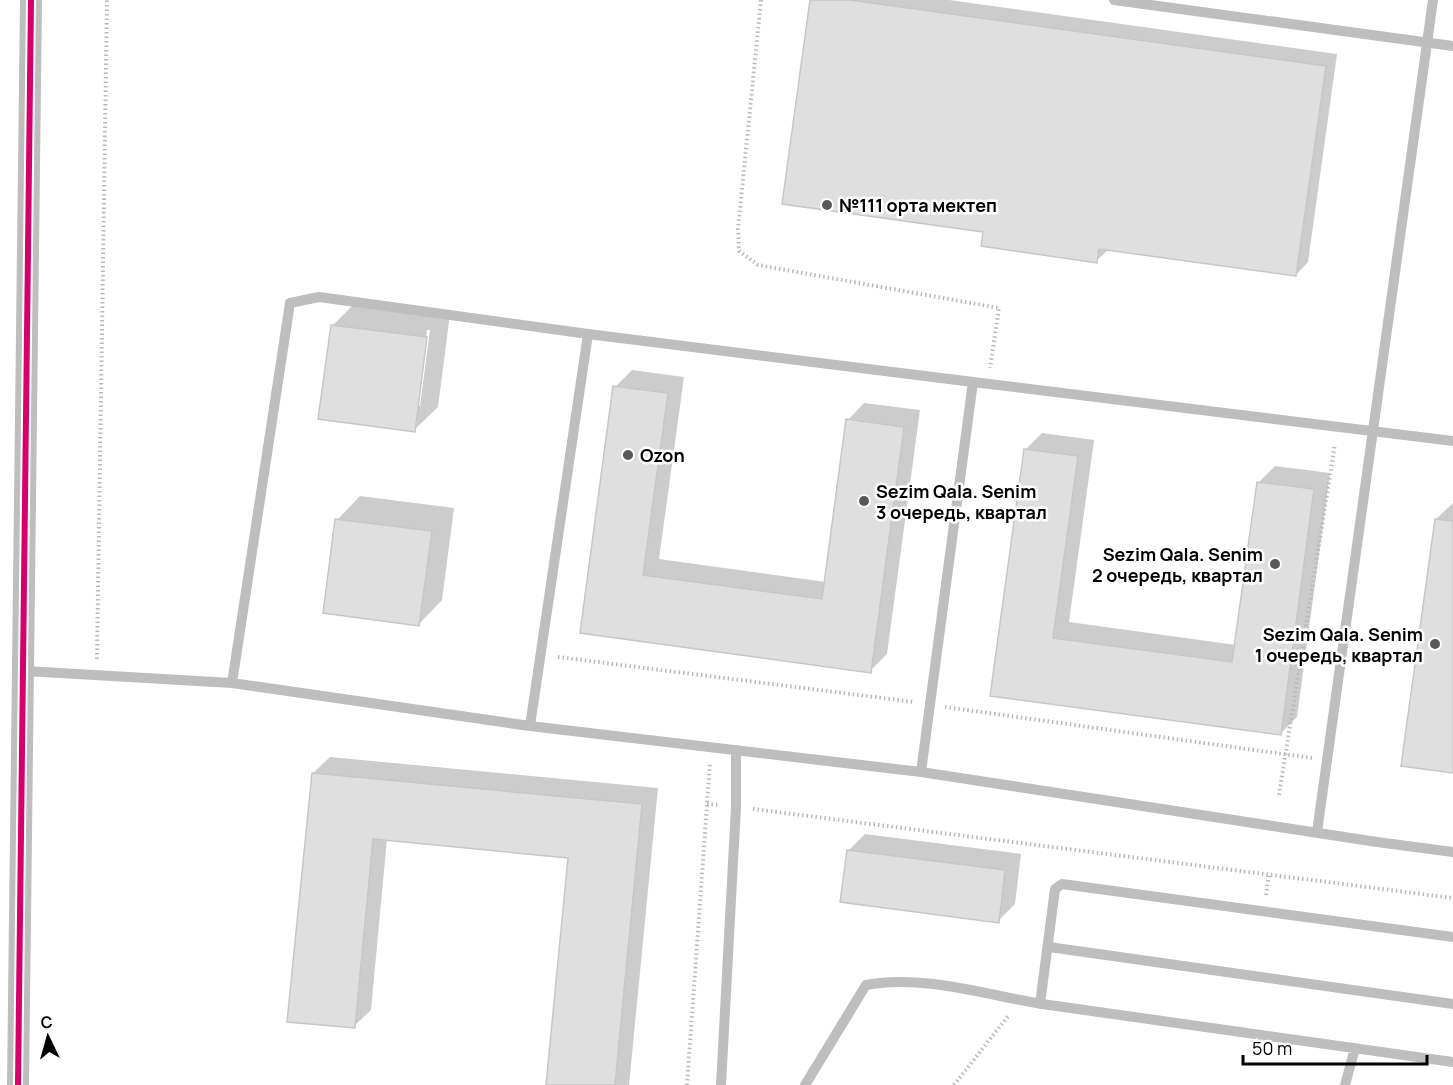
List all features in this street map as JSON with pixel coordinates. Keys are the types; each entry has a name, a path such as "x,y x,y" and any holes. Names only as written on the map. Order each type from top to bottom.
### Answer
{"street":[{"path":"18,1085 25,671 31,0"}],"lane":[{"path":"1114,0 1453,46"},
{"path":"1317,832 1433,0"},
{"path":"232,683 290,303 319,297 588,334 1374,429 1453,441"},
{"path":"530,726 588,334"},
{"path":"921,772 973,382"},
{"path":"25,671 232,683 530,726 921,772 1453,852"},
{"path":"721,1085 736,807 736,750"},
{"path":"1040,1004 1056,889 1067,883 1453,937"},
{"path":"1049,947 1453,1004"},
{"path":"805,1085 866,985 886,981 916,983 1040,1004 1453,1062"},
{"path":"1345,1085 1354,1048"}],"path":[{"path":"96,675 107,0"},
{"path":"761,0 738,229 740,251 758,265 999,308 988,384"},
{"path":"1279,795 1338,425"},
{"path":"687,1085 711,748"},
{"path":"708,804 1453,898"},
{"path":"954,1085 1021,1000"}],"building":[{"path":"810,0 850,0 1326,66 1296,276 1099,249 1097,263 981,246 983,232 782,204"},
{"path":"331,325 427,337 415,432 318,419"},
{"name":"Sezim Qala. Senim 3 очередь, квартал","path":"613,386 668,393 643,575 822,599 846,419 904,427 871,673 580,633"},
{"name":"Sezim Qala. Senim 2 очередь, квартал","path":"1024,449 1078,456 1053,638 1232,662 1257,482 1314,489 1281,735 990,696"},
{"path":"335,519 432,531 419,626 323,613"},
{"name":"Sezim Qala. Senim 1 очередь, квартал","path":"1435,519 1453,521 1453,773 1401,766"},
{"path":"312,773 642,804 615,1085 546,1085 568,858 373,839 355,1028 287,1022"},
{"path":"847,850 1005,870 999,923 840,902"}],"cycle path":[{"path":"18,1085 31,0"}],"place":[{"name":"№111 орта мектеп","path":"827,205"},
{"name":"Ozon","path":"628,455"},
{"name":"Sezim Qala. Senim 3 очередь, квартал","path":"864,501"},
{"name":"Sezim Qala. Senim 2 очередь, квартал","path":"1275,564"},
{"name":"Sezim Qala. Senim 1 очередь, квартал","path":"1435,644"}]}
